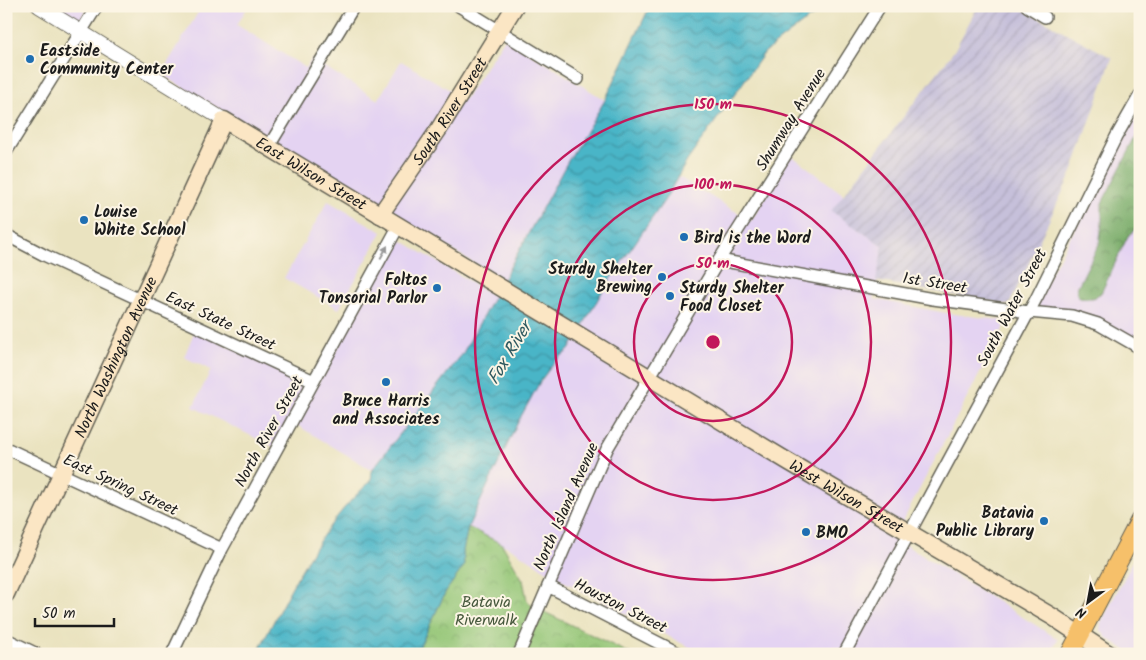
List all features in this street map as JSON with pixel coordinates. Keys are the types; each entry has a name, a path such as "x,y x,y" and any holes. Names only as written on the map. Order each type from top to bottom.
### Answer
{"main road":[{"name":"South River Street","path":"380,215 439,129 515,6"},
{"name":"East Wilson Street","path":"224,120 584,337"},
{"name":"North Washington Avenue","path":"6,594 142,301 190,189 224,120"},
{"name":"West Wilson Street","path":"584,337 1109,654"},
{"path":"1070,654 1140,520"}],"street":[{"name":"East Wilson Street","path":"39,6 224,120"},
{"path":"6,152 97,6"},
{"path":"269,146 354,6"},
{"path":"459,6 578,79"},
{"name":"Shumway Avenue","path":"649,376 719,260 880,6"},
{"path":"1026,6 1045,17"},
{"name":"South Water Street","path":"844,654 1029,312 1116,138 1140,95"},
{"name":"North River Street","path":"172,654 222,550 398,226"},
{"name":"East State Street","path":"6,235 314,381"},
{"name":"1st Street","path":"719,260 933,299 1072,316 1098,324 1140,348"},
{"name":"North Island Avenue","path":"520,654 607,448 649,376"},
{"name":"East Spring Street","path":"6,448 222,550"},
{"name":"Houston Street","path":"548,586 680,654"},
{"path":"6,639 37,654"}],"shaded area":[{"path":"51,6 89,6 78,23"},
{"path":"202,6 248,6 237,25 306,68 312,59 378,100 401,61 465,99 505,38 605,100 568,161 502,280 161,74"},
{"path":"978,6 1017,6 1112,58 1073,170 1009,305 876,281 883,246 831,211 954,51"},
{"path":"1140,107 1140,343 1033,307"},
{"path":"791,155 844,195 832,211 883,246 874,299 946,313 1007,321 894,538 1058,639 1050,654 702,654 565,582 514,550 468,527 530,397 556,360 569,350 606,285 679,177 751,221"},
{"path":"328,201 382,232 339,309 284,278"},
{"path":"399,239 494,296 463,353 372,470 295,424"},
{"path":"195,330 308,384 274,447 193,407 211,370 184,357"},
{"path":"1136,556 1140,559 1140,654 1132,654 1107,638 1100,629 1101,622"}],"green space":[{"path":"1140,130 1140,225 1128,236 1101,293 1093,298 1080,298 1077,294 1077,288 1099,244 1102,224 1102,203"},
{"name":"Batavia Riverwalk","path":"468,527 502,544 523,580 527,600 532,606 631,654 416,654 446,591 464,566 463,551"}],"water":[{"name":"Fox River","path":"650,6 832,6 808,19 765,52 687,161 664,201 606,285 569,350 556,360 541,380 519,420 468,527 463,551 464,566 446,591 416,654 257,654 293,585 320,540 352,499 371,481 372,470 463,353 568,161 605,100"}],"place":[{"name":"Eastside Community Center","path":"30,59"},
{"name":"Louise White School","path":"84,220"},
{"name":"Bird is the Word","path":"684,237"},
{"name":"Sturdy Shelter Brewing","path":"662,277"},
{"name":"Foltos Tonsorial Parlor","path":"437,288"},
{"name":"Sturdy Shelter Food Closet","path":"670,296"},
{"name":"Bruce Harris and Associates","path":"386,382"},
{"name":"Batavia Public Library","path":"1044,521"},
{"name":"BMO","path":"806,532"}]}
